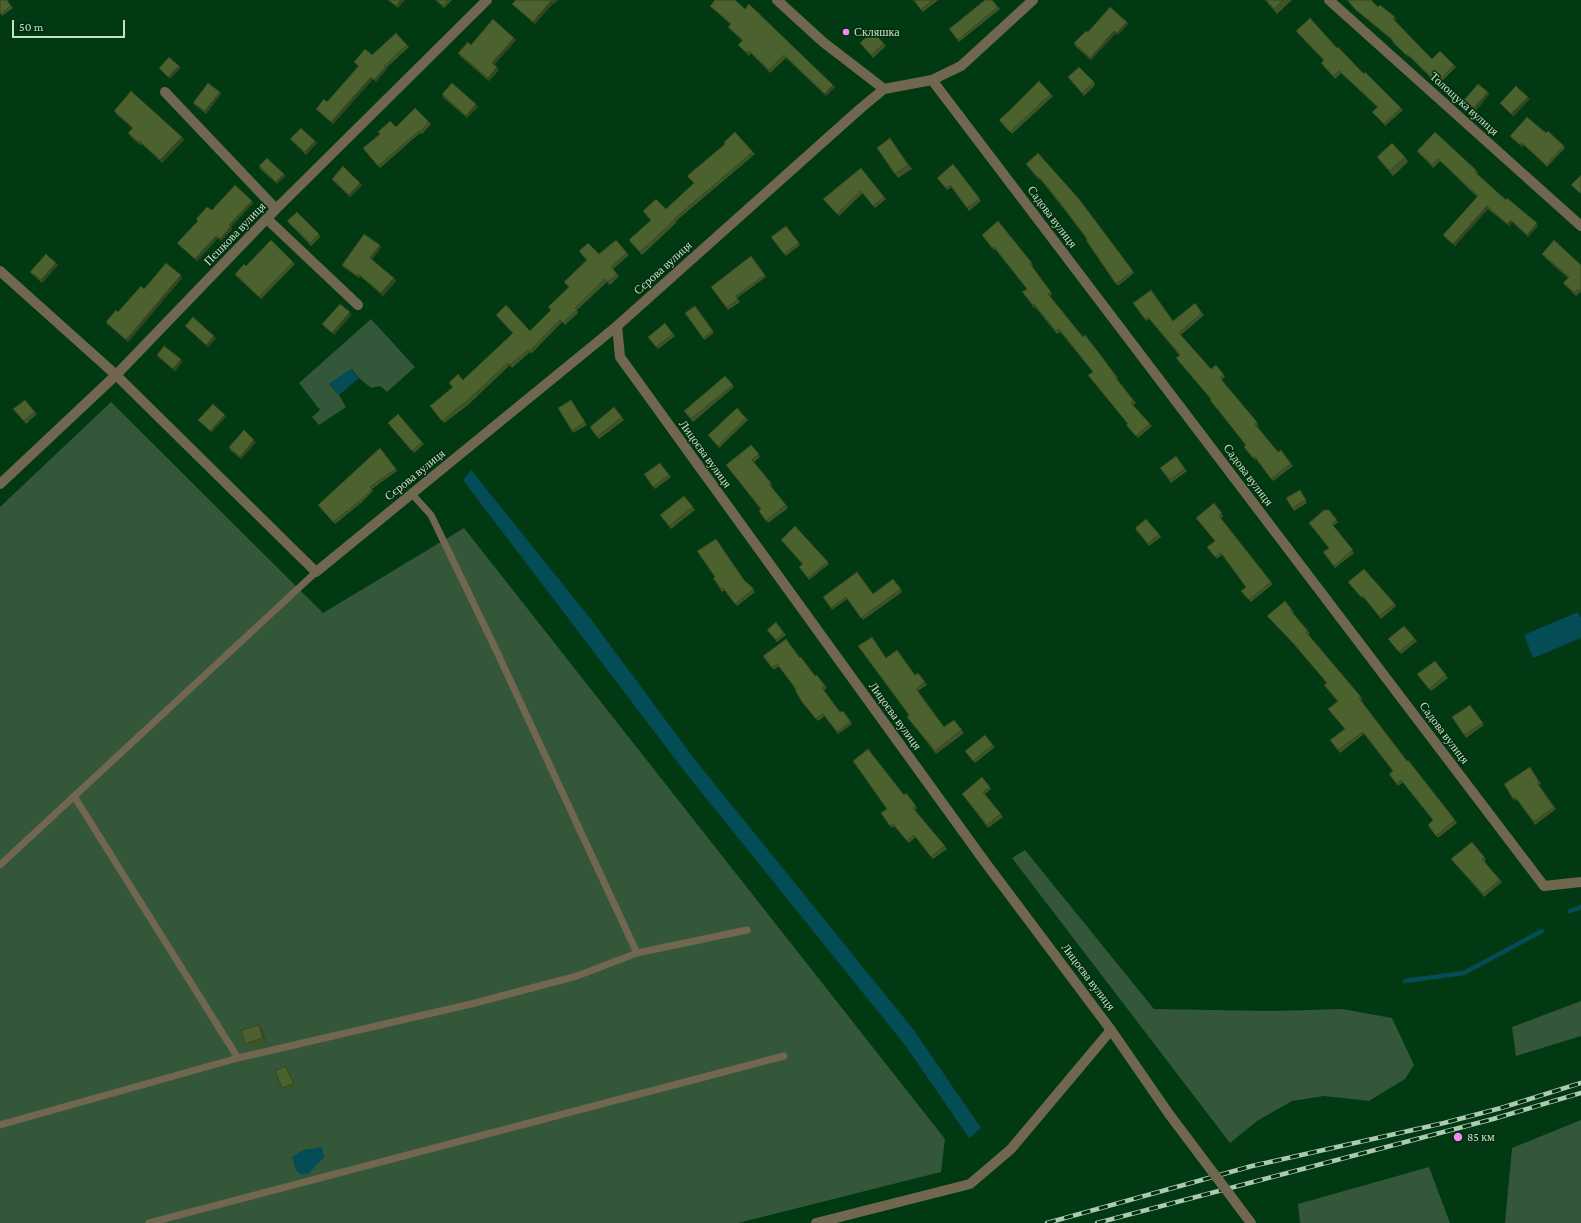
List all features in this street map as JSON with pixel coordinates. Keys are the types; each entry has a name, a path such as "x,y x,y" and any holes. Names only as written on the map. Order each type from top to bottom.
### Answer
{"street":[{"name":"Пєшкова вулиця","path":"0,484 116,375 276,209 487,0"},
{"path":"777,0 823,42 884,89"},
{"name":"Сєрова вулиця","path":"316,572 617,326 884,89 932,80 961,66 1033,0"},
{"name":"Толощука вулиця","path":"1329,0 1581,226"},
{"name":"Садова вулиця","path":"932,80 1544,886 1581,882"},
{"path":"165,92 276,209"},
{"path":"267,219 358,305"},
{"path":"0,271 116,375 316,572"},
{"name":"Лицоєва вулиця","path":"617,326 620,357 985,862 1111,1030 1170,1114 1251,1223"},
{"path":"816,1223 970,1184 1011,1150 1111,1030"}],"lane":[{"path":"412,494 431,515 497,652 637,953"},
{"path":"0,865 316,572"},
{"path":"74,796 238,1058"},
{"path":"0,1125 238,1058 471,1004 570,978 637,953 747,930"},
{"path":"149,1223 784,1056"}],"green space":[{"path":"371,319 415,367 387,392 380,386 371,388 359,378 352,369 329,384 339,395 346,407 319,425 312,417 320,410 299,383"},
{"path":"111,402 323,613 464,528 945,1139 941,1172 738,1223 0,1223 0,507"},
{"path":"1025,850 1154,1009 1273,1011 1342,1009 1392,1018 1414,1065 1405,1079 1369,1101 1324,1096 1292,1101 1257,1121 1230,1143 1012,858"},
{"path":"1581,1001 1581,1036 1516,1056 1512,1027"},
{"path":"1581,1120 1581,1223 1505,1223 1512,1148"},
{"path":"1429,1167 1450,1223 1300,1223 1298,1204"}],"water":[{"path":"351,369 359,378 339,395 329,384"},
{"path":"471,470 590,618 696,761 913,1029 981,1128 969,1138 905,1045 685,772 463,480"},
{"path":"1578,612 1581,618 1581,638 1533,658 1524,635"},
{"path":"322,1147 324,1157 309,1173 301,1175 296,1170 292,1157 303,1150"}],"building":[{"path":"0,0 7,0 11,6 1,14 0,13"},
{"path":"388,0 401,0 396,6"},
{"path":"436,0 448,0 443,6"},
{"path":"516,0 554,0 553,2 551,1 533,22 512,4"},
{"path":"715,0 735,0 745,9 749,4 833,85 825,94 784,55 769,70 749,51 747,53 738,45 743,40 728,27 731,24 710,6"},
{"path":"914,0 933,0 921,10"},
{"path":"985,0 992,0 998,7 958,40 949,29"},
{"path":"1266,0 1284,0 1274,9"},
{"path":"1347,0 1371,0 1378,7 1380,5 1395,17 1393,19 1432,59 1440,51 1454,65 1437,83 1407,54 1406,55 1392,41 1393,40 1356,10"},
{"path":"1110,7 1127,22 1117,33 1114,31 1090,58 1074,43 1086,31 1088,32"},
{"path":"1310,18 1337,48 1338,47 1364,74 1365,72 1401,108 1384,124 1372,112 1378,107 1339,71 1333,76 1321,63 1324,60 1296,31"},
{"path":"493,19 514,38 492,63 497,67 488,78 458,53 468,42 471,45"},
{"path":"873,31 884,44 871,55 860,43"},
{"path":"396,33 407,45 384,66 386,67 374,80 371,77 331,122 316,109 324,99 327,102 359,66 354,62 365,49 372,55"},
{"path":"169,57 179,66 168,77 159,68"},
{"path":"1079,67 1094,82 1082,93 1068,77"},
{"path":"1039,81 1051,94 1010,132 999,120"},
{"path":"208,83 220,92 205,111 193,103"},
{"path":"452,83 476,104 466,116 442,94"},
{"path":"1478,84 1488,92 1474,108 1464,100"},
{"path":"1516,86 1528,97 1511,114 1500,103"},
{"path":"131,91 182,137 160,160 128,133 133,128 114,111"},
{"path":"415,108 429,122 420,132 419,131 378,166 363,148 380,134 378,132 390,121 396,127"},
{"path":"1527,117 1546,133 1548,131 1564,146 1546,165 1522,143 1520,145 1510,136"},
{"path":"301,128 315,141 305,152 290,139"},
{"path":"735,132 753,152 674,219 675,220 640,252 629,240 651,220 643,211 656,199 666,209 694,183 687,176 725,144 724,142"},
{"path":"1435,132 1476,170 1475,172 1506,200 1507,198 1537,223 1527,235 1511,220 1507,224 1487,206 1453,244 1443,235 1478,196 1438,159 1432,165 1417,151"},
{"path":"890,138 908,165 895,174 877,148"},
{"path":"1392,143 1405,157 1390,171 1377,157"},
{"path":"1038,153 1079,199 1133,271 1116,284 1086,240 1087,239 1058,200 1026,164"},
{"path":"267,158 284,174 276,182 259,166"},
{"path":"953,164 980,199 967,208 950,185 946,188 937,178"},
{"path":"343,166 360,183 349,195 332,179"},
{"path":"861,168 884,197 873,206 861,191 837,214 823,199"},
{"path":"1581,175 1581,194 1571,185"},
{"path":"235,185 252,201 229,225 231,226 220,239 216,236 195,259 177,243 198,221 196,219 207,207 212,210"},
{"path":"297,212 319,234 310,243 287,221"},
{"path":"998,221 1032,263 1030,264 1051,292 1048,294 1083,337 1085,335 1134,401 1131,403 1150,424 1136,436 1088,375 1093,372 1059,329 1056,331 1022,292 1027,289 994,247 992,248 982,235"},
{"path":"786,226 799,243 784,254 771,237"},
{"path":"364,234 380,245 370,258 394,278 381,293 358,274 357,276 342,265"},
{"path":"271,240 293,262 259,297 235,274 244,264 246,266"},
{"path":"616,240 627,253 611,267 617,274 608,282 605,279 575,308 577,310 563,323 560,320 530,351 528,350 510,365 508,363 466,402 442,421 430,406 453,387 449,383 458,374 463,380 513,333 496,315 506,305 530,331 551,310 548,307 569,287 564,282 587,260 579,251 588,243 599,254"},
{"path":"1554,240 1581,265 1581,292 1578,289 1575,293 1563,283 1569,277 1542,254"},
{"path":"46,254 56,263 41,280 30,272"},
{"path":"751,256 765,275 736,296 738,299 727,308 711,287"},
{"path":"166,263 181,275 126,340 106,322 116,310 118,312 141,286 144,289"},
{"path":"1151,290 1173,321 1195,303 1202,313 1179,333 1211,369 1216,365 1224,375 1220,378 1257,422 1255,424 1278,452 1281,450 1291,464 1271,479 1255,457 1253,458 1244,447 1246,445 1210,400 1211,399 1176,358 1180,355 1148,317 1145,319 1133,303"},
{"path":"340,304 350,312 332,333 322,324"},
{"path":"695,306 713,331 703,338 685,313"},
{"path":"193,317 214,336 206,345 185,326"},
{"path":"665,323 673,334 656,347 648,337"},
{"path":"164,346 181,359 173,369 157,355"},
{"path":"725,376 733,385 691,419 684,411"},
{"path":"25,400 35,412 24,421 13,409"},
{"path":"571,400 585,422 572,431 558,408"},
{"path":"213,404 225,415 210,431 198,420"},
{"path":"614,407 622,417 597,437 590,427"},
{"path":"737,408 746,418 718,446 708,435"},
{"path":"398,414 422,442 412,451 388,423"},
{"path":"244,430 254,440 240,457 229,447"},
{"path":"751,445 759,454 752,460 771,483 769,484 786,505 766,521 759,511 761,509 726,465"},
{"path":"380,448 396,469 370,487 372,489 360,501 333,522 318,505"},
{"path":"1176,456 1185,469 1170,480 1160,468"},
{"path":"660,463 669,475 653,487 644,474"},
{"path":"1300,490 1306,500 1292,508 1286,498"},
{"path":"684,496 693,507 669,526 660,515"},
{"path":"1214,503 1222,513 1219,516 1271,582 1249,600 1241,591 1246,587 1221,553 1215,557 1207,547 1215,541 1196,518"},
{"path":"1324,510 1329,510 1337,520 1332,524 1353,550 1334,566 1323,552 1329,548 1309,523"},
{"path":"1146,519 1159,534 1148,544 1135,528"},
{"path":"795,526 828,562 808,578 799,567 803,564 781,540"},
{"path":"716,539 744,580 754,589 735,604 713,578 715,577 697,551"},
{"path":"1364,569 1395,604 1379,616 1363,596 1361,597 1348,582"},
{"path":"857,572 873,594 893,579 901,589 861,618 846,597 831,608 823,597"},
{"path":"1285,601 1292,610 1291,611 1308,631 1306,632 1361,697 1359,698 1407,761 1408,760 1455,820 1436,836 1428,825 1433,820 1401,780 1397,784 1389,774 1393,771 1363,732 1338,750 1330,740 1345,729 1328,709 1338,701 1324,685 1327,683 1293,643 1267,616"},
{"path":"776,622 784,633 776,640 767,630"},
{"path":"1404,626 1415,639 1399,652 1388,639"},
{"path":"872,637 886,658 897,650 915,675 918,673 925,682 916,689 944,727 954,720 962,730 935,751 907,717 909,715 858,646"},
{"path":"786,639 815,676 817,675 825,686 822,688 840,712 843,711 851,722 837,732 823,714 816,719 802,702 795,690 796,689 777,664 772,668 763,656"},
{"path":"1435,661 1446,675 1429,689 1417,674"},
{"path":"1470,705 1483,723 1464,735 1452,717"},
{"path":"985,735 993,745 973,761 965,751"},
{"path":"868,749 904,795 906,793 916,806 913,808 945,846 931,857 914,835 907,841 893,824 890,826 881,813 887,809 853,761"},
{"path":"1530,767 1539,782 1537,783 1554,807 1534,822 1515,797 1513,799 1504,784"},
{"path":"982,777 990,787 983,792 1001,814 987,825 962,794"},
{"path":"1472,842 1485,858 1482,859 1500,880 1483,894 1451,859"},
{"path":"259,1025 263,1038 245,1044 241,1030"},
{"path":"285,1066 294,1084 282,1088 275,1071"}],"waterway":[{"path":"1570,911 1581,907"},
{"path":"1405,981 1464,973 1542,931"}],"railway":[{"path":"1047,1223 1252,1166 1444,1123 1501,1108 1581,1083"},
{"path":"1097,1223 1493,1119 1581,1093"}],"place":[{"name":"Скляшка","path":"846,32"},
{"name":"85 км","path":"1458,1137"}]}
